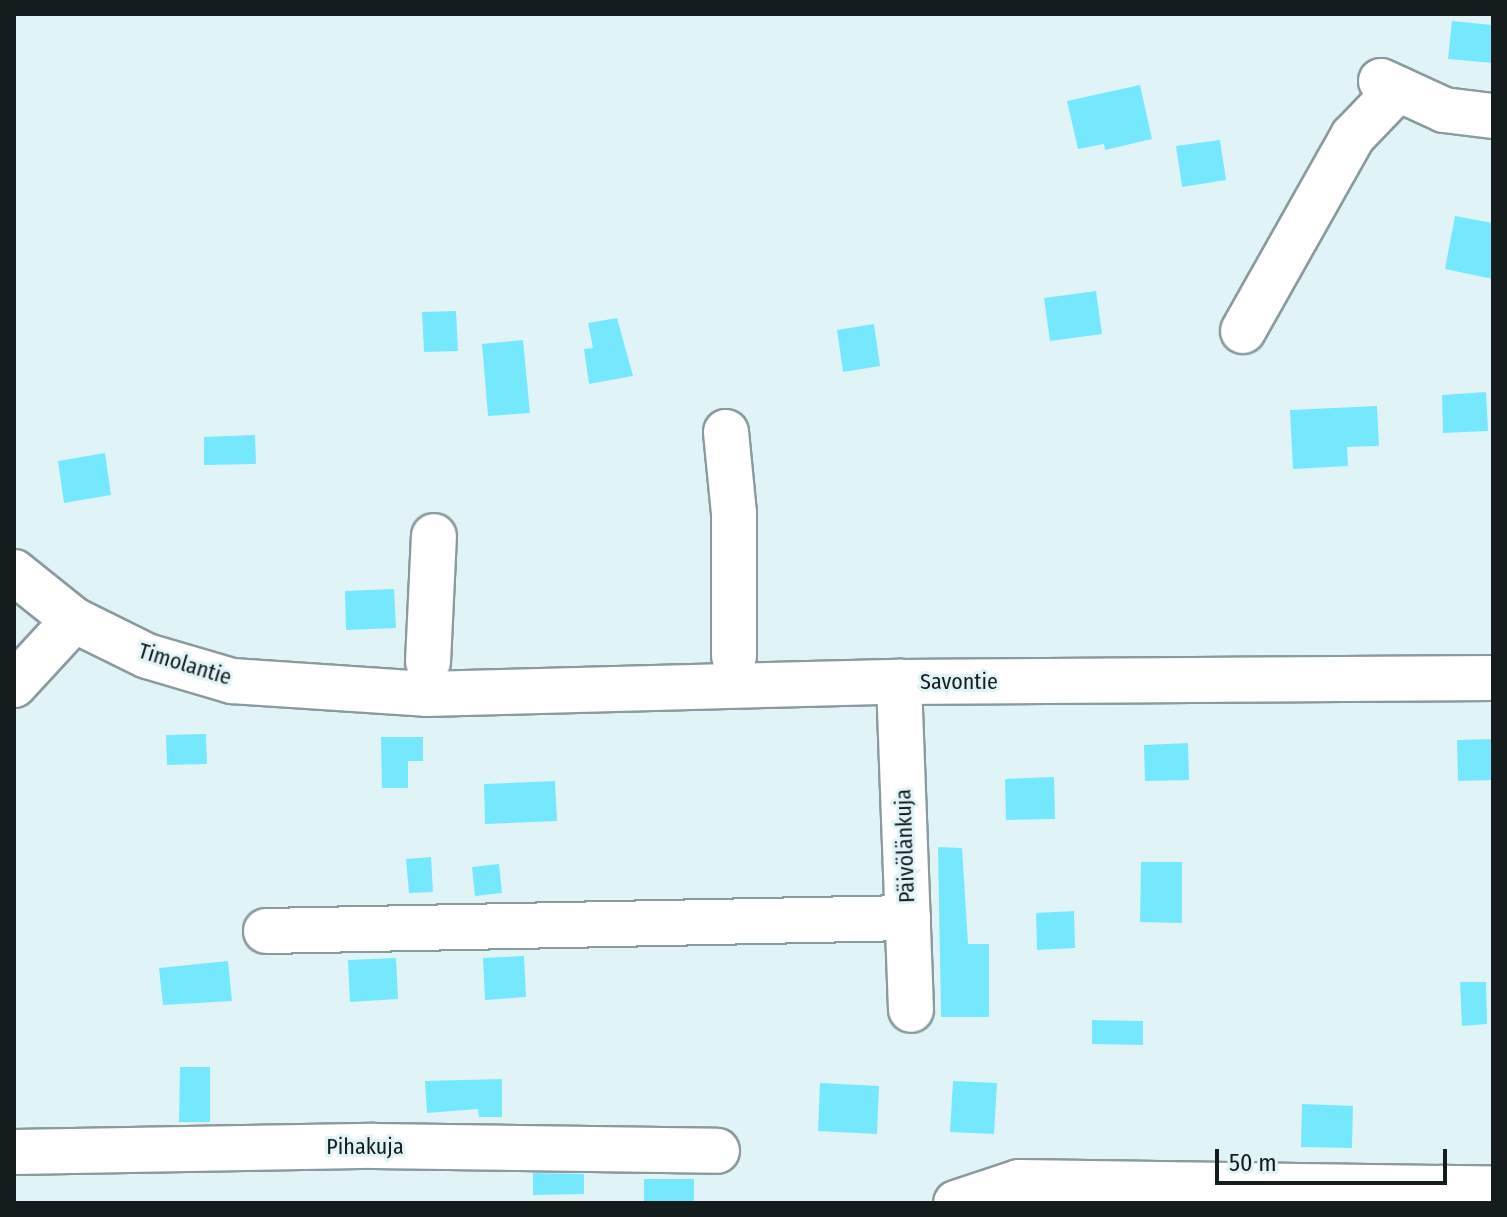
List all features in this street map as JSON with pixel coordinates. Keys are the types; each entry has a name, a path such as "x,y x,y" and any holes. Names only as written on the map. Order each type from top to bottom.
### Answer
{"street":[{"path":"1243,331 1353,136 1390,85 1444,110 1493,116"},
{"path":"726,432 734,513 734,656"},
{"path":"427,678 434,536"},
{"name":"Timolantie","path":"14,572 74,620 147,656 232,681 427,678"},
{"path":"14,685 74,620"},
{"name":"Savontie","path":"427,678 899,682 1493,678"},
{"name":"Päivölänkuja","path":"899,682 911,1010"},
{"path":"266,931 908,918"},
{"name":"Pihakuja","path":"14,1152 374,1146 717,1151"},
{"path":"956,1203 1019,1182 1493,1189"}],"building":[{"path":"1452,21 1493,25 1493,63 1448,59"},
{"path":"1140,85 1152,139 1105,150 1104,144 1078,149 1067,101"},
{"path":"1220,140 1226,180 1182,187 1176,146"},
{"path":"1455,216 1493,223 1493,279 1445,269"},
{"path":"1096,291 1102,334 1050,341 1044,298"},
{"path":"456,311 458,351 424,352 422,312"},
{"path":"617,318 633,376 589,384 584,349 593,348 588,323"},
{"path":"874,324 880,366 843,372 837,330"},
{"path":"523,340 530,413 488,416 482,344"},
{"path":"1486,392 1488,431 1443,433 1442,395"},
{"path":"1377,406 1379,446 1347,447 1348,466 1293,469 1290,410"},
{"path":"255,435 256,464 204,465 204,437"},
{"path":"105,453 111,495 64,503 58,461"},
{"path":"394,589 396,628 346,630 345,591"},
{"path":"206,734 207,764 167,765 166,735"},
{"path":"381,737 423,737 423,761 408,761 408,788 382,788"},
{"path":"1493,739 1493,780 1458,781 1457,740"},
{"path":"1188,743 1189,780 1145,781 1144,745"},
{"path":"1054,777 1055,819 1006,820 1005,779"},
{"path":"555,781 557,821 485,824 484,784"},
{"path":"938,847 962,848 968,944 989,944 989,1017 941,1017"},
{"path":"431,857 433,892 409,893 406,859"},
{"path":"1141,862 1182,862 1182,923 1140,922"},
{"path":"499,864 502,893 475,896 472,867"},
{"path":"1074,911 1075,948 1037,950 1036,913"},
{"path":"524,956 526,997 485,1000 483,958"},
{"path":"396,958 398,999 350,1002 348,960"},
{"path":"228,961 232,1001 163,1005 159,968"},
{"path":"1460,982 1486,982 1487,1024 1462,1026"},
{"path":"1092,1020 1143,1021 1143,1045 1092,1044"},
{"path":"180,1067 210,1067 210,1122 179,1122"},
{"path":"502,1079 502,1117 479,1117 478,1109 427,1113 425,1081"},
{"path":"953,1081 997,1083 994,1134 950,1132"},
{"path":"820,1083 879,1086 877,1134 818,1131"},
{"path":"1302,1104 1353,1106 1352,1148 1301,1147"},
{"path":"533,1173 584,1174 584,1194 533,1195"},
{"path":"644,1179 694,1179 694,1203 644,1203"}]}
